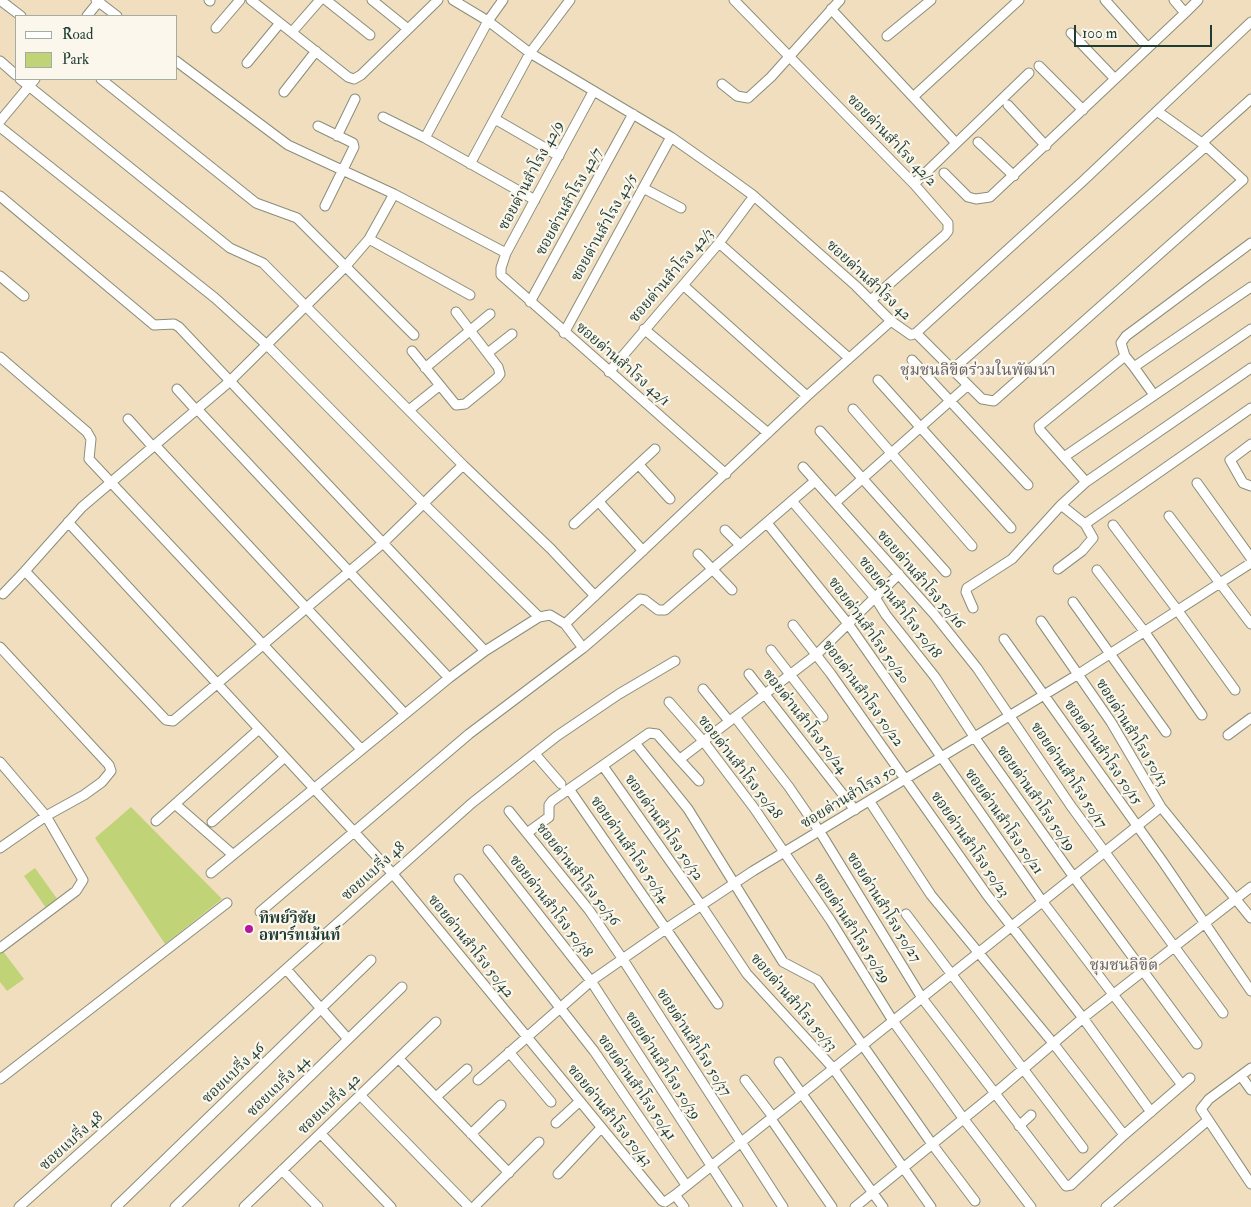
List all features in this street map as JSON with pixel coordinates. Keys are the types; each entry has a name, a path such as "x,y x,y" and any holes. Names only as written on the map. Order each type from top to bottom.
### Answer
{"street":[{"path":"0,0 20,15"},
{"path":"216,28 240,0"},
{"path":"251,0 348,77 358,78 438,0"},
{"path":"292,32 320,0"},
{"path":"326,0 370,35"},
{"path":"372,0 408,29"},
{"name":"ซอยด่านสำโรง 42","path":"452,0 488,21 530,52 593,92 671,137 754,196 908,335 916,333 1251,22"},
{"path":"425,138 488,21 503,0"},
{"path":"470,164 530,52 570,0"},
{"name":"ซอยด่านสำโรง 42/2","path":"734,0 914,184 948,223 948,232 871,300"},
{"path":"722,84 737,96 748,98 771,77 840,0"},
{"path":"887,36 931,0"},
{"path":"913,97 1008,3 1019,0"},
{"path":"1105,0 1148,48"},
{"path":"1174,0 1185,13"},
{"path":"944,173 968,197 976,199 990,197 1198,0"},
{"path":"87,15 98,1 116,15"},
{"path":"831,9 956,143"},
{"path":"247,63 280,23"},
{"path":"1071,33 1115,79"},
{"path":"284,92 316,51"},
{"path":"0,61 15,74"},
{"path":"178,62 288,145 394,194 506,253"},
{"path":"1039,66 1083,110"},
{"path":"914,184 1029,74"},
{"path":"102,80 256,203 297,218 414,335"},
{"path":"0,121 32,82 230,248 263,263 463,465 551,549 595,596"},
{"name":"ซอยด่านสำโรง 42/9","path":"501,275 501,268 506,253 593,92"},
{"path":"338,136 354,99"},
{"path":"952,370 1204,144 1251,99"},
{"path":"1008,105 1046,146"},
{"path":"916,333 967,386 982,399 994,401 1243,180 1204,144 1157,111"},
{"name":"ซอยด่านสำโรง 42/7","path":"530,302 633,114"},
{"path":"383,117 425,138 535,200"},
{"path":"495,119 559,156"},
{"path":"318,126 354,145 354,150 325,206"},
{"path":"0,127 215,298 268,346 539,617"},
{"name":"ซอยด่านสำโรง 42/5","path":"564,333 671,137"},
{"path":"978,142 1014,176"},
{"path":"643,188 681,208"},
{"path":"3,594 25,572 68,522 110,481 230,382 268,346 345,267 369,239 394,194"},
{"path":"0,196 154,325 174,324 179,327 485,651"},
{"name":"ซอยด่านสำโรง 42/3","path":"609,372 719,243 754,196"},
{"path":"369,239 470,295"},
{"path":"1154,396 1125,356 1121,343 1126,336 1251,242"},
{"path":"719,243 849,358"},
{"name":"ซอยด่านสำโรง 42/1","path":"501,275 564,333 726,474"},
{"path":"0,276 24,296"},
{"path":"683,285 808,396"},
{"path":"1134,368 1251,287"},
{"path":"412,351 456,405 465,404 500,374 489,352 456,312"},
{"path":"425,368 490,314"},
{"path":"565,624 768,433 891,321"},
{"path":"644,329 768,433"},
{"path":"1064,457 1251,329"},
{"path":"489,352 512,334"},
{"path":"1086,482 1040,430 1041,423 1125,356"},
{"path":"0,357 87,432 91,439 89,460 361,748"},
{"path":"912,360 1028,485"},
{"path":"973,608 966,592 967,588 1012,559 1061,505 1086,482 1251,368"},
{"path":"878,380 1012,528"},
{"path":"409,410 439,386"},
{"path":"835,503 967,386"},
{"path":"177,389 449,678"},
{"path":"1085,524 1251,408"},
{"path":"853,409 972,546"},
{"path":"128,419 405,714"},
{"path":"820,431 946,572"},
{"path":"1251,444 1230,460 1243,483 1251,486"},
{"path":"574,524 654,449"},
{"path":"25,572 166,720 173,721 383,543 463,465"},
{"path":"639,465 670,499"},
{"name":"ซอยด่านสำโรง 50/16","path":"802,467 899,574 977,668 1010,716"},
{"path":"260,912 469,734 584,648 640,599 658,610 665,610 712,568 767,524 815,480"},
{"path":"1197,483 1251,558"},
{"name":"ซอยด่านสำโรง 50/18","path":"792,501 876,599 886,615 936,676 975,738"},
{"path":"598,502 643,551"},
{"path":"1058,569 1082,551 1092,540 1092,532 1085,524 1061,505"},
{"path":"1169,516 1222,583 1251,624"},
{"name":"ซอยด่านสำโรง 50/42","path":"68,522 313,788 355,830 526,1037"},
{"name":"ซอยด่านสำโรง 50/20","path":"767,524 849,625 941,759"},
{"path":"1113,525 1178,610 1235,690"},
{"path":"726,530 740,545"},
{"path":"698,554 732,590"},
{"name":"ซอยด่านสำโรง 50","path":"478,1080 560,1008 622,958 734,884 1077,675 1251,564"},
{"path":"1097,570 1144,631 1202,715"},
{"path":"680,758 704,742 817,654 876,599 899,574"},
{"path":"1072,602 1166,732"},
{"path":"211,873 361,748 449,678 485,651 539,617 550,616 565,624 584,648"},
{"name":"ซอยด่านสำโรง 50/13","path":"1041,621 1111,722 1161,806 1251,918"},
{"name":"ซอยด่านสำโรง 50/22","path":"793,625 817,654 906,780"},
{"name":"ซอยด่านสำโรง 50/15","path":"1004,639 1251,991"},
{"path":"0,647 111,768 110,774 102,782 46,816 0,848"},
{"path":"770,650 823,717"},
{"name":"ซอยแบริ่ง 48","path":"19,1207 472,802 611,700 675,661"},
{"name":"ซอยด่านสำโรง 50/24","path":"749,674 855,810"},
{"name":"ซอยด่านสำโรง 50/27","path":"703,689 732,719 789,787 820,832 922,998 1066,1186 1071,1185 1124,1135"},
{"name":"ซอยด่านสำโรง 50/28","path":"668,702 704,742 786,853"},
{"name":"ซอยด่านสำโรง 50/17","path":"1010,716 1104,852 1222,1013"},
{"path":"1228,735 1251,718"},
{"path":"156,822 260,729"},
{"path":"527,833 549,817 550,804 649,733 655,733 680,758 699,781"},
{"name":"ซอยด่านสำโรง 50/19","path":"975,738 1073,876 1197,1044"},
{"path":"634,743 688,809 783,962 817,980 932,1144 975,1201"},
{"path":"535,754 560,784"},
{"path":"212,822 285,757"},
{"name":"ซอยด่านสำโรง 50/21","path":"941,759 1042,901 1182,1085"},
{"path":"0,762 46,816 83,880 80,888 0,948"},
{"name":"ซอยด่านสำโรง 50/32","path":"602,766 701,906"},
{"name":"ซอยด่านสำโรง 50/23","path":"906,780 959,856 1083,1018 1151,1112"},
{"name":"ซอยด่านสำโรง 50/34","path":"569,789 718,1004"},
{"path":"870,802 931,895 1053,1043 1124,1135 1190,1078"},
{"path":"175,804 232,854"},
{"path":"684,1207 675,1195 686,1185 894,1021 1161,806"},
{"name":"ซอยด่านสำโรง 50/36","path":"509,811 589,910 622,958"},
{"name":"ซอยด่านสำโรง 50/38","path":"488,850 591,982"},
{"name":"ซอยด่านสำโรง 50/29","path":"786,853 894,1021 963,1118 1030,1207"},
{"name":"ซอยด่านสำโรง 50/41","path":"459,879 594,1051 686,1185"},
{"path":"855,1207 1142,970 1251,887"},
{"path":"0,1079 227,903"},
{"name":"ซอยด่านสำโรง 50/33","path":"701,906 752,981 833,1068 902,1169 931,1207"},
{"path":"906,914 1083,1148"},
{"name":"ซอยด่านสำโรง 50/37","path":"622,958 782,1207"},
{"name":"ซอยแบริ่ง 46","path":"116,1207 371,960"},
{"path":"286,969 348,1039"},
{"name":"ซอยด่านสำโรง 50/39","path":"591,982 709,1166 738,1207"},
{"name":"ซอยแบริ่ง 44","path":"175,1207 402,987"},
{"name":"ซอยแบริ่ง 42","path":"244,1207 436,1022"},
{"name":"ซอยด่านสำโรง 50/43","path":"526,1037 659,1200 665,1202 675,1195"},
{"path":"509,1052 551,1102"},
{"path":"399,1059 509,1173"},
{"path":"778,1062 883,1207"},
{"path":"1251,1068 1201,1106 1201,1112 1251,1184"},
{"path":"436,1097 467,1069"},
{"path":"1241,1076 1251,1090"},
{"path":"746,1080 832,1207"},
{"path":"360,1095 469,1207"},
{"path":"556,1123 580,1101"},
{"path":"471,1134 501,1105"},
{"path":"1019,1126 1031,1116"},
{"path":"1106,1207 1207,1121"},
{"path":"558,1174 601,1128"},
{"path":"321,1134 391,1207"},
{"path":"474,1207 540,1142"},
{"path":"282,1170 318,1207"}],"green space":[{"path":"131,807 222,899 165,944 95,838"},
{"path":"35,868 58,900 46,908 24,876"},
{"path":"2,950 24,979 7,991 0,982 0,952"}],"place":[{"name":"ทิพย์วิชัย อพาร์ทเม้นท์","path":"249,929"}],"district":[{"name":"ชุมชนลิขิตร่วมในพัฒนา","path":"978,372"},
{"name":"ชุมชนลิขิต","path":"1124,967"}]}
